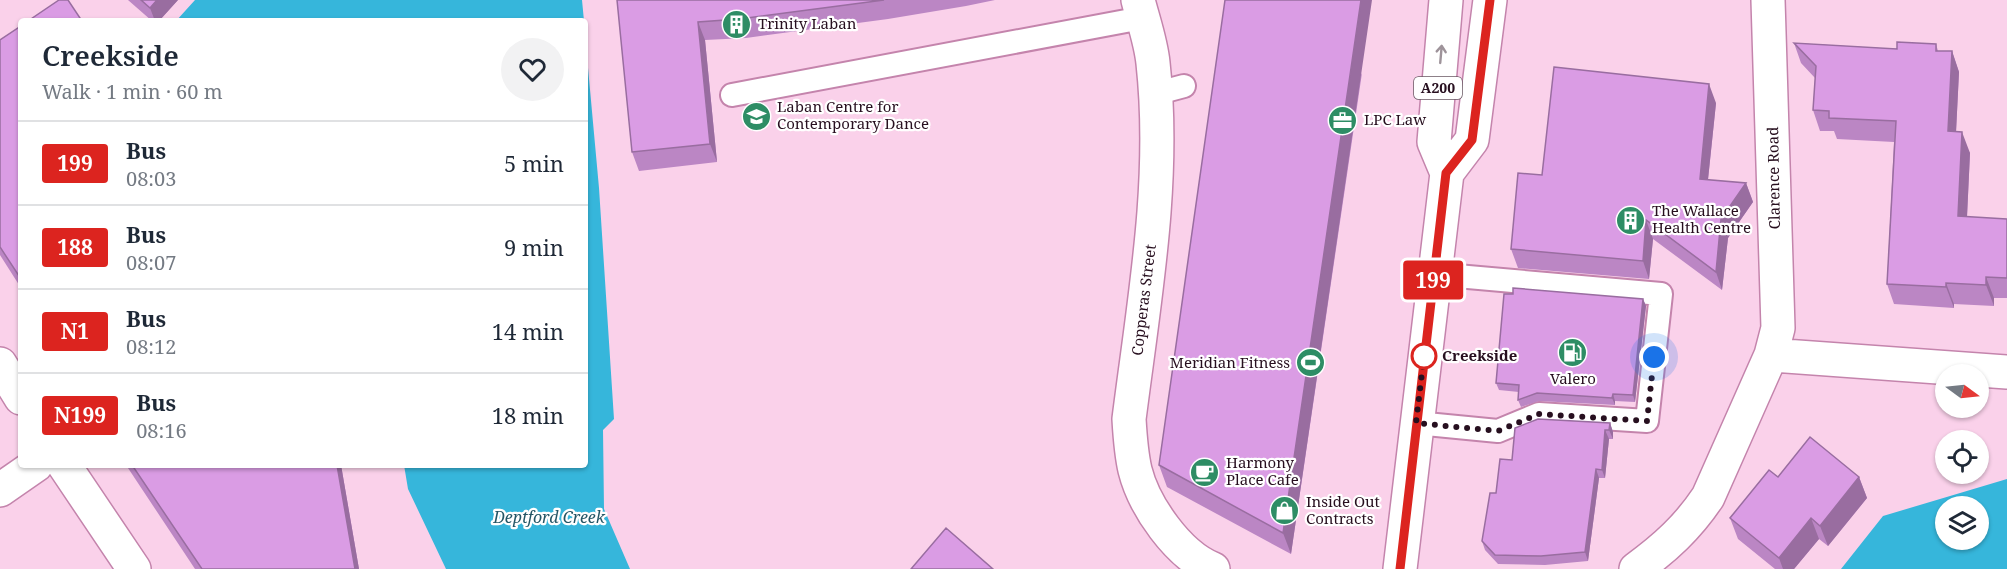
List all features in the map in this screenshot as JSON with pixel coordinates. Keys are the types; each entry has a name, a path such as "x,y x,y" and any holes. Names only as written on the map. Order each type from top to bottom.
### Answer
{"street":[{"name":"A200","path":"1400,569 1446,173 1434,142 1446,0"},
{"name":"A200","path":"1446,173 1472,140 1490,0"},
{"name":"Clarence Road","path":"1641,567 1682,531 1708,497 1771,355 1778,328 1768,0"},
{"name":"Copperas Street","path":"1141,9 1153,61 1169,90 1129,419 1131,450 1141,488 1167,532 1189,554 1214,569"},
{"path":"1771,355 2007,372"},
{"path":"0,364 18,393"},
{"path":"0,490 32,468"},
{"path":"66,468 134,569"}],"lane":[{"path":"732,95 1141,9"},
{"path":"1416,423 1498,431 1539,414 1647,421 1662,294 1434,274"}],"water":[{"path":"195,0 582,0 584,18 179,18"},
{"name":"Deptford Creek","path":"588,68 599,188 614,419 603,430 604,509 630,569 446,569 408,489 404,468 588,468"},
{"path":"2007,479 2007,569 1841,569 1883,516 1935,500 1935,550 1989,550 1989,496 1950,496"}],"building":[{"path":"59,0 68,0 80,18 32,18"},
{"path":"141,0 157,0 150,8"},
{"path":"617,0 884,0 739,19 698,22 710,144 632,152"},
{"path":"1225,0 1361,0 1283,533 1159,465"},
{"path":"18,28 18,274 0,247 0,40"},
{"path":"1897,42 1936,44 1936,51 1952,51 1948,131 1962,132 1958,216 2007,219 2007,278 1986,277 1986,285 1946,283 1946,287 1887,284 1896,121 1829,118 1829,111 1813,110 1816,66 1794,43 1897,49"},
{"path":"1554,67 1709,84 1700,179 1746,183 1721,219 1716,272 1646,220 1643,261 1511,249 1518,173 1542,175"},
{"name":"Valero","path":"1513,288 1643,299 1633,395 1613,394 1612,398 1537,393 1518,400 1519,385 1496,383 1504,294 1513,294"},
{"path":"1538,419 1610,423 1609,430 1605,430 1602,470 1596,469 1585,552 1541,556 1495,555 1482,541 1490,493 1496,493 1500,459 1512,460 1515,428"},
{"path":"1810,437 1859,477 1820,526 1811,518 1779,558 1730,518 1769,470 1778,477"},
{"path":"134,468 338,468 355,569 202,569"},
{"path":"946,528 993,569 911,569"}],"bus line":[{"name":"199","path":"1400,569 1446,173 1472,140 1490,0"}],"place":[{"name":"Trinity Laban","path":"737,24"},
{"name":"Laban Centre for Contemporary Dance","path":"756,116"},
{"name":"LPC Law","path":"1343,120"},
{"name":"The Wallace Health Centre","path":"1631,220"},
{"name":"Valero","path":"1573,352"},
{"name":"Creekside","path":"1424,356"},
{"name":"Meridian Fitness","path":"1311,363"},
{"name":"Harmony Place Cafe","path":"1205,472"},
{"name":"Inside Out Contracts","path":"1285,511"}],"route":[{"path":"1424,356 1416,423 1498,431 1539,414 1647,421 1654,357"}]}
